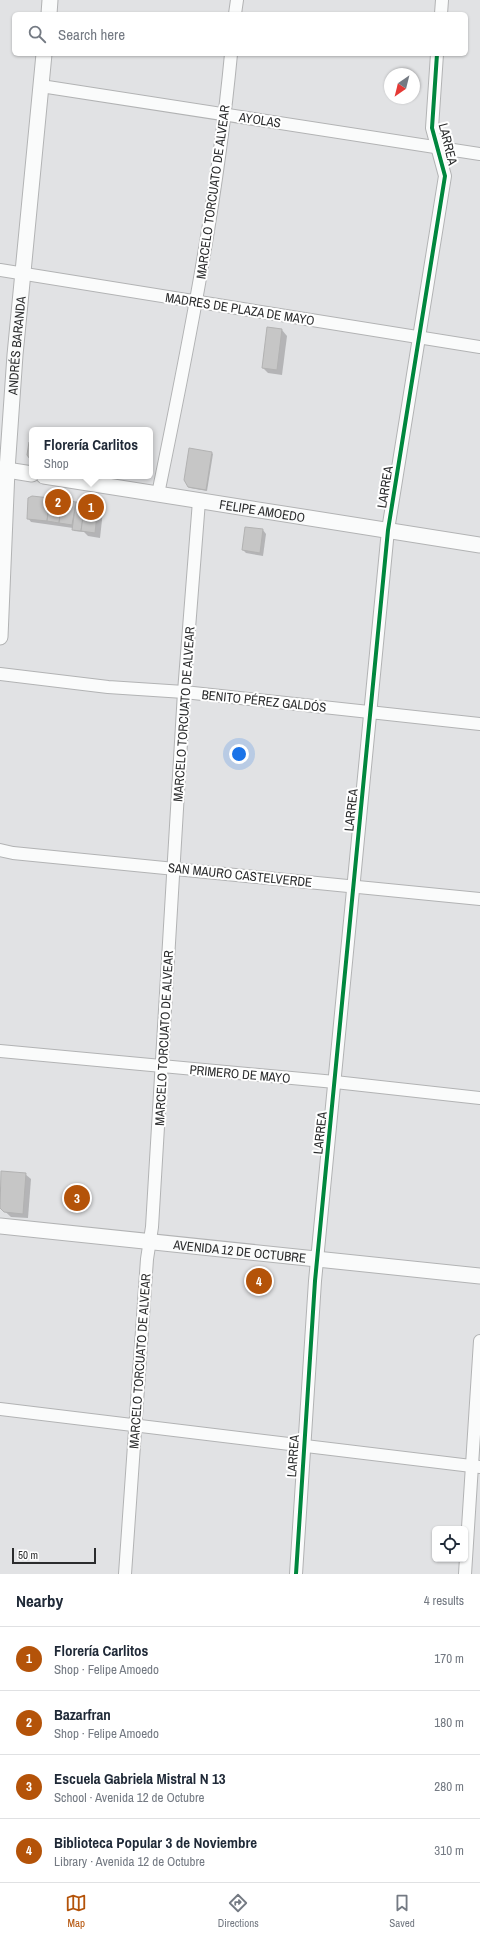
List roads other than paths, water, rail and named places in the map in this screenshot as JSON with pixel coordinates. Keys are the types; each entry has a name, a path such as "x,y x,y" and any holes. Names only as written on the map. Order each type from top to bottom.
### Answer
{"main road":[{"path":"49,12 50,0"},
{"name":"ANDRÉS BARANDA","path":"0,637 3,470 44,56"},
{"path":"3,470 29,474"},
{"name":"FELIPE AMOEDO","path":"63,479 480,545"},
{"name":"AVENIDA 12 DE OCTUBRE","path":"0,1226 480,1276"}],"street":[{"path":"235,12 237,0"},
{"path":"441,12 442,0"},
{"name":"MARCELO TORCUATO DE ALVEAR","path":"158,494 197,303 225,115 231,56"},
{"name":"LARREA","path":"296,1574 317,1260 388,530 445,176 443,163 437,148 432,128 437,56"},
{"name":"AYOLAS","path":"41,86 480,154"},
{"name":"MADRES DE PLAZA DE MAYO","path":"0,270 197,303 480,347"},
{"name":"MARCELO TORCUATO DE ALVEAR","path":"125,1574 147,1259 150,1242 163,1067 184,692 199,501"},
{"name":"BENITO PÉREZ GALDÓS","path":"0,674 108,688 184,692 480,724"},
{"name":"SAN MAURO CASTELVERDE","path":"0,850 13,853 480,899"},
{"name":"PRIMERO DE MAYO","path":"0,1050 163,1067 335,1082 480,1098"},
{"path":"465,1574 476,1467 480,1341"},
{"path":"0,1409 476,1467"}],"place":[{"name":"Bazarfran","path":"58,502"},
{"name":"Florería Carlitos","path":"91,507"},
{"name":"Escuela Gabriela Mistral N 13","path":"77,1198"},
{"name":"Biblioteca Popular 3 de Noviembre","path":"259,1281"}]}
